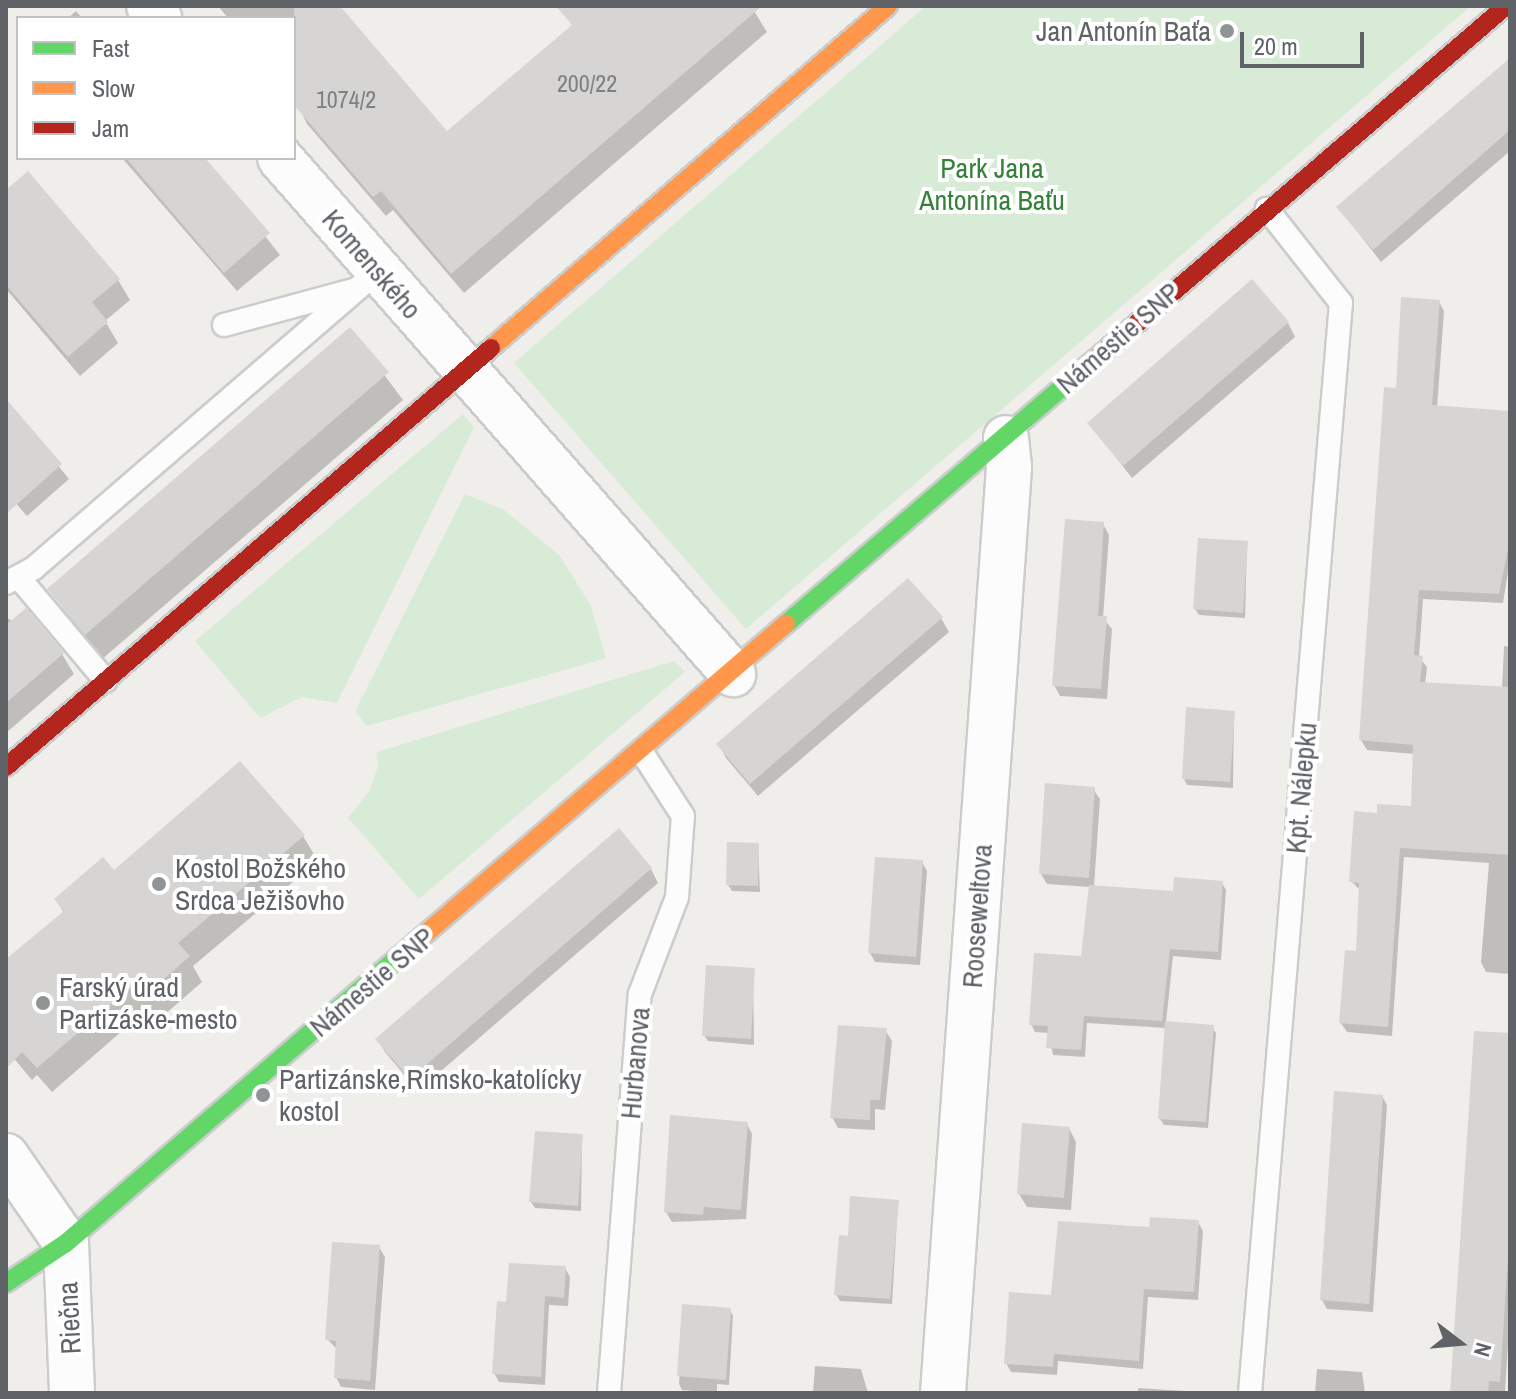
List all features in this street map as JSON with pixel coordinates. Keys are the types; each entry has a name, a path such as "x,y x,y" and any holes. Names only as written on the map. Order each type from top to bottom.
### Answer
{"street":[{"name":"Námestie SNP","path":"6,1283 66,1243 733,674 1267,209 1506,6"},
{"path":"6,767 884,7"},
{"name":"Komenského","path":"281,160 368,280 464,371"},
{"path":"464,371 733,674"},
{"name":"Rooseweltova","path":"943,1393 1008,483 1006,438"},
{"path":"6,1156 66,1243"},
{"name":"Riečna","path":"66,1243 72,1393"}],"lane":[{"name":"Kpt. Nálepku","path":"1250,1393 1341,303 1267,209"},
{"path":"224,325 368,280"},
{"path":"106,681 13,581 368,280"},
{"name":"Hurbanova","path":"609,1393 640,994 677,897 683,816 641,751"}],"green space":[{"name":"Park Jana Antonína Baťu","path":"926,6 1471,6 746,629 514,363"},
{"path":"463,414 474,427 337,703 302,697 260,718 195,641"},
{"path":"465,494 504,510 560,556 591,606 606,658 367,726 355,711"},
{"path":"674,661 685,672 419,899 348,818 370,790 378,766 377,752"}],"building":[{"path":"294,6 340,6 447,131 572,25 556,6 762,6 451,274 381,191 373,197 296,107"},
{"path":"1510,58 1510,130 1373,250 1336,207"},
{"path":"128,160 207,160 270,233 224,273"},
{"path":"28,171 120,279 92,302 108,322 68,357 6,285 6,190"},
{"path":"1252,279 1289,322 1123,466 1087,423"},
{"path":"1401,297 1440,300 1432,405 1510,411 1510,539 1499,594 1419,590 1414,655 1423,656 1420,682 1510,687 1510,855 1400,848 1388,1027 1339,1023 1345,950 1356,951 1359,883 1349,882 1354,811 1377,813 1377,804 1411,806 1413,745 1359,740 1384,387 1396,388"},
{"path":"350,327 389,372 85,635 47,589"},
{"path":"6,399 62,464 6,514"},
{"path":"1065,519 1104,522 1098,616 1107,616 1101,689 1052,686"},
{"path":"1198,538 1248,541 1243,613 1193,609"},
{"path":"908,578 943,617 750,784 716,744"},
{"path":"26,608 64,653 6,703 6,625"},
{"path":"1186,707 1235,711 1230,782 1182,779"},
{"name":"Kostol Božského Srdca Ježišovho","path":"240,761 305,835 178,943 190,956 140,1000 130,988 37,1068 22,1052 6,1069 6,959 64,911 54,899 103,857 114,870"},
{"path":"1045,783 1095,787 1089,878 1039,874"},
{"path":"619,828 652,868 410,1079 375,1039"},
{"path":"727,842 759,843 758,886 726,885"},
{"path":"875,857 923,860 916,957 868,953"},
{"path":"1174,877 1223,881 1218,952 1170,949 1162,1021 1084,1016 1081,1050 1046,1048 1048,1026 1029,1025 1034,953 1081,956 1089,885 1173,891"},
{"path":"706,965 755,968 751,1039 702,1036"},
{"path":"1165,1021 1214,1025 1206,1122 1158,1119"},
{"path":"838,1025 887,1028 880,1100 870,1100 870,1120 830,1118"},
{"path":"1474,1031 1510,1033 1510,1226 1500,1382 1489,1381 1488,1393 1450,1393"},
{"path":"1334,1091 1383,1095 1369,1304 1320,1300"},
{"path":"670,1115 748,1122 741,1210 704,1207 703,1215 664,1212"},
{"path":"1022,1123 1070,1127 1064,1198 1017,1194"},
{"path":"535,1131 583,1134 578,1206 529,1202"},
{"path":"850,1196 899,1200 890,1299 834,1295 839,1235 848,1236"},
{"path":"1150,1217 1199,1220 1194,1292 1144,1289 1139,1361 1054,1354 1053,1367 1004,1364 1009,1292 1051,1295 1058,1221 1149,1227"},
{"path":"332,1242 380,1245 370,1381 334,1378 336,1341 325,1340"},
{"path":"509,1263 566,1266 564,1298 545,1296 541,1377 492,1374 497,1301 506,1302"},
{"path":"682,1304 731,1308 726,1380 677,1376"}],"traffic: fast":[{"path":"786,624 1092,362"},
{"path":"6,1283 66,1243 416,942"}],"traffic: slow":[{"path":"491,348 888,6"},
{"path":"416,942 786,624"}],"traffic: jam":[{"path":"1092,362 1506,6"},
{"path":"6,767 491,348"}],"place":[{"name":"Jan Antonín Baťa","path":"1227,31"},
{"name":"Kostol Božského Srdca Ježišovho","path":"159,884"},
{"name":"Farský úrad Partizáske-mesto","path":"43,1003"},
{"name":"Partizánske,Rímsko-katolícky kostol","path":"263,1095"}]}
